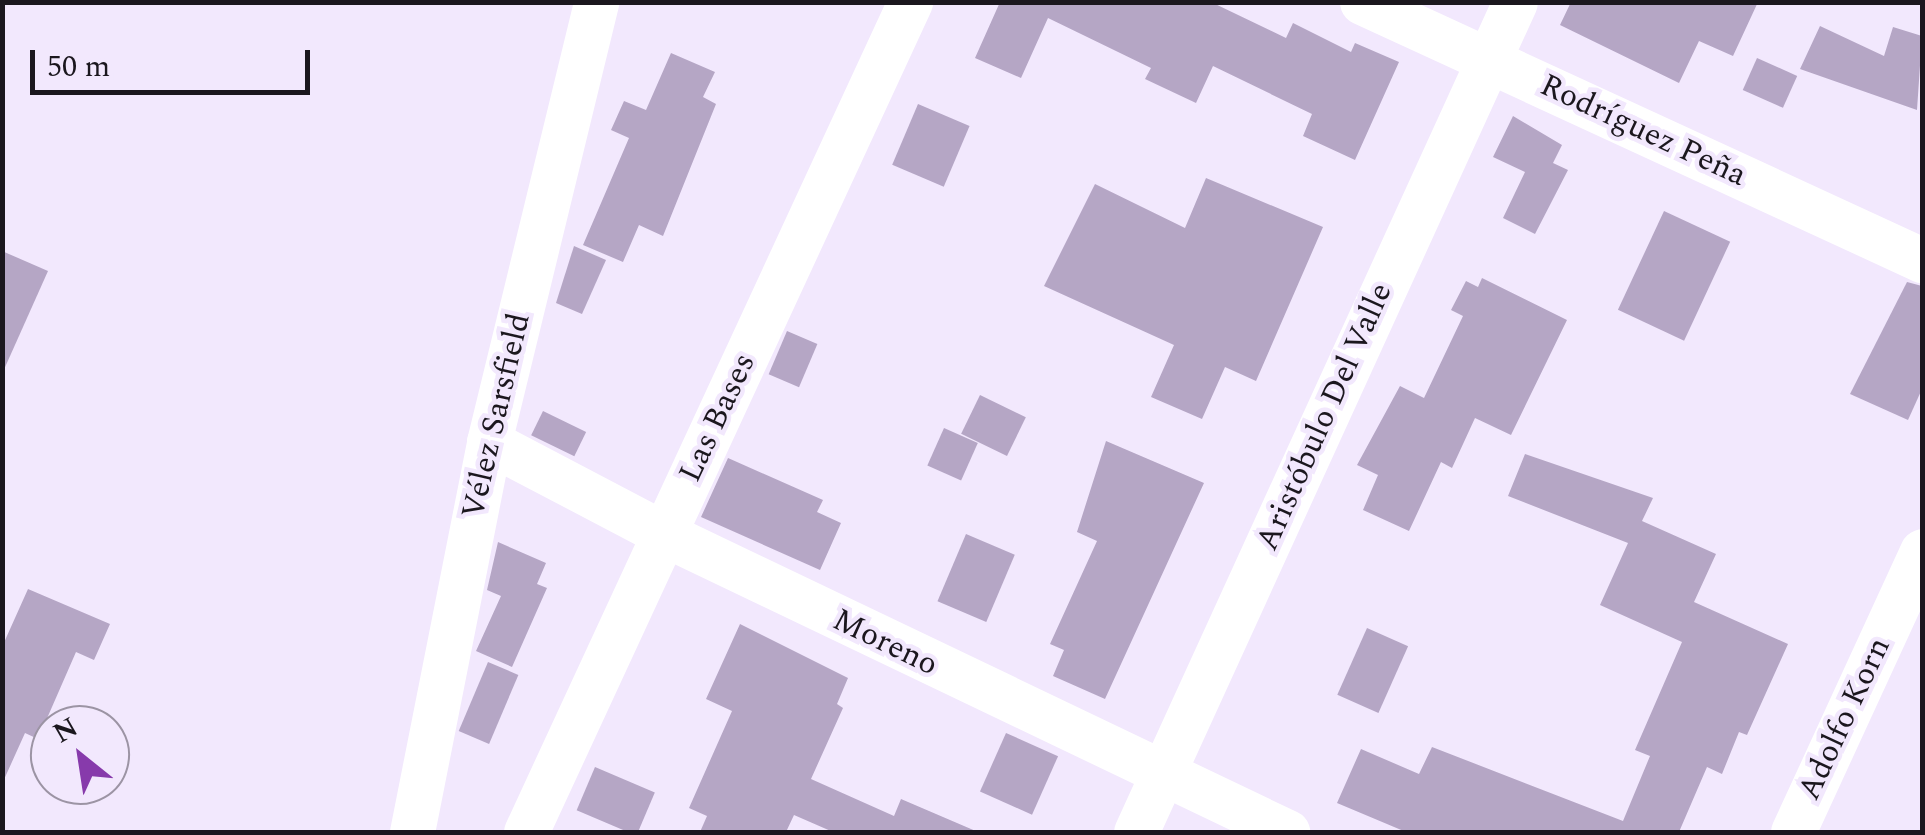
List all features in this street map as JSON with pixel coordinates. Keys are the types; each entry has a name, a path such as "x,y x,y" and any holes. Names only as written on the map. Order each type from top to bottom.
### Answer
{"street":[{"name":"Vélez Sarsfield","path":"412,832 489,442 596,2"},
{"name":"Las Bases","path":"526,832 910,2"},
{"name":"Rodríguez Peña","path":"1362,2 1922,260"},
{"name":"Aristóbulo Del Valle","path":"1136,832 1515,2"},
{"name":"Moreno","path":"489,442 664,534 1161,777 1287,832"},
{"name":"Adolfo Korn","path":"1793,832 1922,551"}],"building":[{"path":"1000,2 1211,2 1286,38 1293,23 1351,52 1355,43 1399,62 1355,160 1303,136 1312,114 1213,66 1196,103 1145,79 1151,68 1048,18 1021,78 975,58"},
{"path":"1571,2 1758,2 1733,56 1699,41 1679,83 1560,25"},
{"path":"1820,26 1884,56 1893,27 1922,36 1917,110 1800,69"},
{"path":"671,53 715,72 703,97 716,104 663,236 639,225 623,262 583,245 629,138 611,130 624,101 646,110"},
{"path":"1757,58 1797,76 1783,108 1743,90"},
{"path":"918,104 970,126 944,187 892,165"},
{"path":"1513,116 1562,145 1553,163 1568,170 1535,234 1503,218 1525,172 1493,157"},
{"path":"1206,178 1323,227 1256,381 1225,367 1202,419 1151,397 1174,345 1044,286 1095,184 1185,228"},
{"path":"1664,211 1730,242 1684,341 1618,310"},
{"path":"574,246 606,260 582,314 556,303"},
{"path":"2,251 48,271 2,374"},
{"path":"1482,278 1567,320 1511,435 1475,418 1452,468 1441,462 1409,531 1363,510 1378,475 1357,465 1400,386 1424,398 1463,316 1451,310 1466,281 1478,287"},
{"path":"1907,282 1922,286 1922,389 1908,420 1850,394"},
{"path":"787,331 817,344 799,387 769,374"},
{"path":"980,395 1026,417 1007,456 961,434"},
{"path":"543,411 586,432 574,456 531,435"},
{"path":"944,428 978,443 961,481 927,465"},
{"path":"1106,441 1204,483 1105,699 1053,676 1064,650 1050,644 1097,541 1077,532"},
{"path":"1525,454 1653,498 1642,521 1716,554 1694,602 1788,644 1747,735 1739,732 1722,774 1707,767 1679,832 1406,832 1337,803 1361,749 1419,774 1432,747 1623,821 1650,756 1635,750 1682,642 1600,605 1628,543 1508,496"},
{"path":"728,458 823,500 817,512 841,523 820,570 701,517"},
{"path":"966,534 1015,555 986,622 937,601"},
{"path":"498,542 546,563 537,584 547,588 512,667 476,651 501,596 487,590"},
{"path":"28,589 110,624 94,660 76,652 53,705 30,705 30,735 25,733 2,784 2,647"},
{"path":"740,624 848,678 837,704 843,708 811,779 894,816 901,799 978,832 833,832 794,815 786,832 700,832 707,816 689,808 732,711 706,699"},
{"path":"1367,628 1408,646 1378,713 1337,695"},
{"path":"488,662 518,675 489,744 459,731"},
{"path":"1006,733 1058,756 1032,815 980,791"},
{"path":"595,767 655,792 638,832 628,832 577,810"}]}
